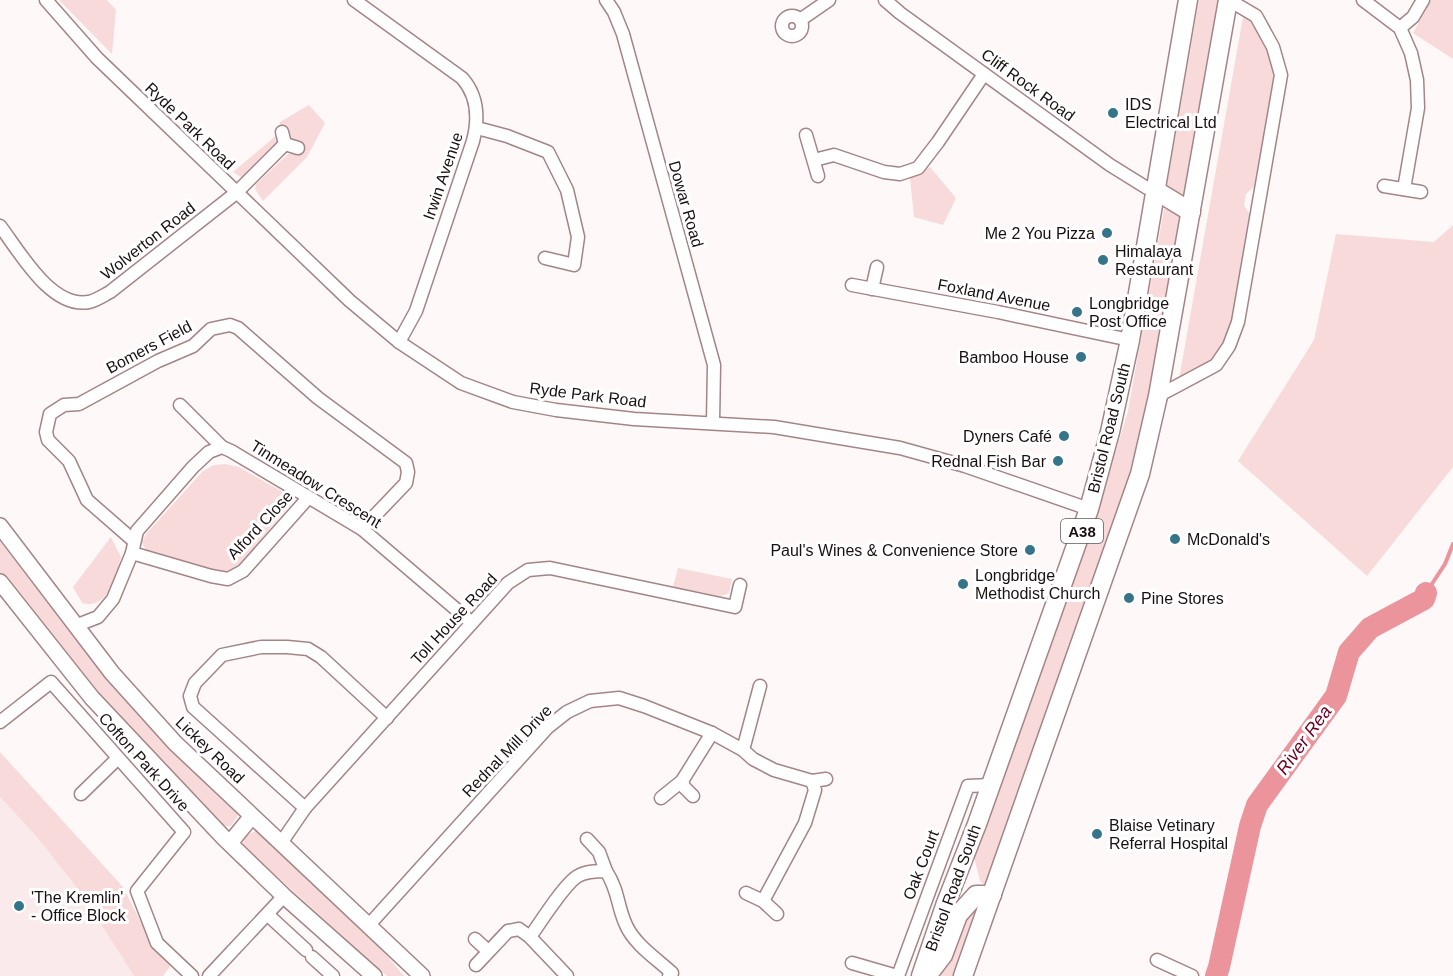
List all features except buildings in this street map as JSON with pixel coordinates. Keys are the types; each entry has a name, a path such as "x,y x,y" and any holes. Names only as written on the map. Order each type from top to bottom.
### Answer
{"highway":[{"name":"Bristol Road South","path":"921,976 1089,510 1110,432 1130,340 1188,0"},
{"name":"A38","path":"963,976 985,900 1140,474 1158,396 1229,0"},
{"path":"1155,190 1191,212"},
{"path":"927,976 944,955 958,915 985,900 963,859"}],"main road":[{"name":"Lickey Road","path":"0,526 112,673 175,742 422,976"},
{"path":"0,582 92,698 230,843 284,896 374,976"},
{"path":"230,843 252,816"}],"street":[{"name":"Ryde Park Road","path":"46,0 96,58 350,302 399,342 461,383 513,402 538,408 605,417 774,427 900,448 965,466 1089,510"},
{"name":"Irwin Avenue","path":"354,0 462,78 473,93 477,108 477,128 416,311 399,342"},
{"name":"Dowar Road","path":"606,0 614,12 622,34 714,366 713,422"},
{"path":"800,20 829,0"},
{"name":"Cliff Rock Road","path":"885,0 1110,165 1147,188 1155,190"},
{"path":"1158,396 1216,365 1229,346 1240,311 1281,75 1272,47 1256,16 1229,0"},
{"path":"1363,0 1400,28 1411,53 1418,80 1418,108 1404,189"},
{"path":"1400,28 1413,17 1423,0"},
{"path":"814,160 834,154 884,172 900,174 918,168 984,74"},
{"path":"477,128 507,136 548,152 567,190 578,237 574,265 545,258"},
{"path":"806,135 818,176"},
{"name":"Wolverton Road","path":"0,226 50,289 68,300 90,302 110,292 236,194 288,141"},
{"path":"1384,186 1421,192"},
{"path":"872,289 877,267"},
{"name":"Foxland Avenue","path":"852,285 998,312 1130,340"},
{"name":"Bomers Field","path":"133,547 87,500 69,461 48,440 47,421 50,414 64,405 79,404 158,361 193,346 211,329 230,325 238,328 318,398 406,463 408,472 406,483 362,529"},
{"name":"Tinmeadow Crescent","path":"180,405 222,447 362,529 471,622"},
{"path":"75,626 98,617 113,599 137,531 193,467 209,452 222,447"},
{"name":"Alford Close","path":"133,547 211,576 228,579 243,571 308,498"},
{"name":"Toll House Road","path":"281,843 305,808 471,622 508,583 528,570 550,568 735,607 740,585"},
{"path":"305,808 193,707 190,696 195,683 222,655 261,647 308,648 321,657 387,718"},
{"name":"Cofton Park Drive","path":"0,722 51,682 184,832 137,891 157,943 192,976"},
{"path":"742,750 747,739 760,686"},
{"name":"Rednal Mill Drive","path":"368,926 549,727 567,712 590,701 620,698 644,706 712,733 774,770 812,781"},
{"path":"661,798 682,781 712,733"},
{"path":"81,794 118,758"},
{"path":"763,901 806,823 815,790 812,781 826,779"},
{"path":"682,781 684,787 693,796"},
{"name":"Oak Court","path":"897,976 968,786 991,785"},
{"path":"587,839 599,852 606,871 615,885 624,923 631,935 672,973 669,976"},
{"path":"530,937 560,895 577,876 593,871 606,871"},
{"path":"746,893 763,901 777,914"},
{"path":"209,976 284,896"},
{"path":"268,915 333,976"},
{"path":"476,965 508,932 519,929 530,937 567,976"},
{"path":"475,939 488,951"},
{"path":"1157,960 1192,976"},
{"path":"852,963 897,976"}],"shaded area":[{"path":"59,0 107,0 116,10 112,54"},
{"path":"1199,0 1224,0 1189,196 1167,185"},
{"path":"1431,0 1453,0 1453,59 1413,33"},
{"path":"1243,17 1254,22 1259,30 1270,56 1276,79 1257,184 1246,194 1244,205 1252,218 1240,294 1230,334 1222,350 1208,365 1179,379"},
{"path":"309,105 325,123 307,157 263,201 255,189 256,184 288,154 297,154 300,146 293,141 288,132 281,144 245,180 233,172 278,134 280,122"},
{"path":"930,167 956,198 943,225 914,217 910,178"},
{"path":"1164,209 1170,209 1184,219 1135,474 986,887 980,881 974,857 1099,508 1128,411"},
{"path":"1453,225 1453,467 1367,576 1238,461 1314,340 1336,234 1434,242"},
{"path":"225,464 239,467 288,495 291,504 237,566 227,571 213,569 145,549 142,542 146,534 203,471 214,465"},
{"path":"111,537 121,557 113,582 98,602 82,603 73,587"},
{"path":"0,539 111,682 239,814 231,826 221,826 101,700 0,573"},
{"path":"678,568 732,579 729,593 721,596 673,587"},
{"path":"0,752 123,887 155,950 171,965 163,976 134,976 82,894 36,836 0,797"},
{"path":"0,797 36,836 82,894 134,976 0,976"},
{"path":"255,831 382,950 404,976 387,976 242,845 246,836"},
{"path":"970,910 979,916 957,976 941,976 963,921"}],"waterway":[{"name":"River Rea","path":"1426,593 1445,564 1453,544"},
{"name":"River Rea","path":"1216,976 1250,826 1257,805 1336,696 1349,652 1370,628 1424,599 1426,593"}],"place":[{"name":"IDS Electrical Ltd","path":"1113,113"},
{"name":"Me 2 You Pizza","path":"1107,233"},
{"name":"Himalaya Restaurant","path":"1103,260"},
{"name":"Longbridge Post Office","path":"1077,312"},
{"name":"Bamboo House","path":"1081,357"},
{"name":"Dyners Café","path":"1064,436"},
{"name":"Rednal Fish Bar","path":"1058,461"},
{"name":"McDonald's","path":"1175,539"},
{"name":"Paul's Wines & Convenience Store","path":"1030,550"},
{"name":"Longbridge Methodist Church","path":"963,584"},
{"name":"Pine Stores","path":"1129,598"},
{"name":"Blaise Vetinary Referral Hospital","path":"1097,834"},
{"name":"'The Kremlin' - Office Block","path":"19,906"}]}
